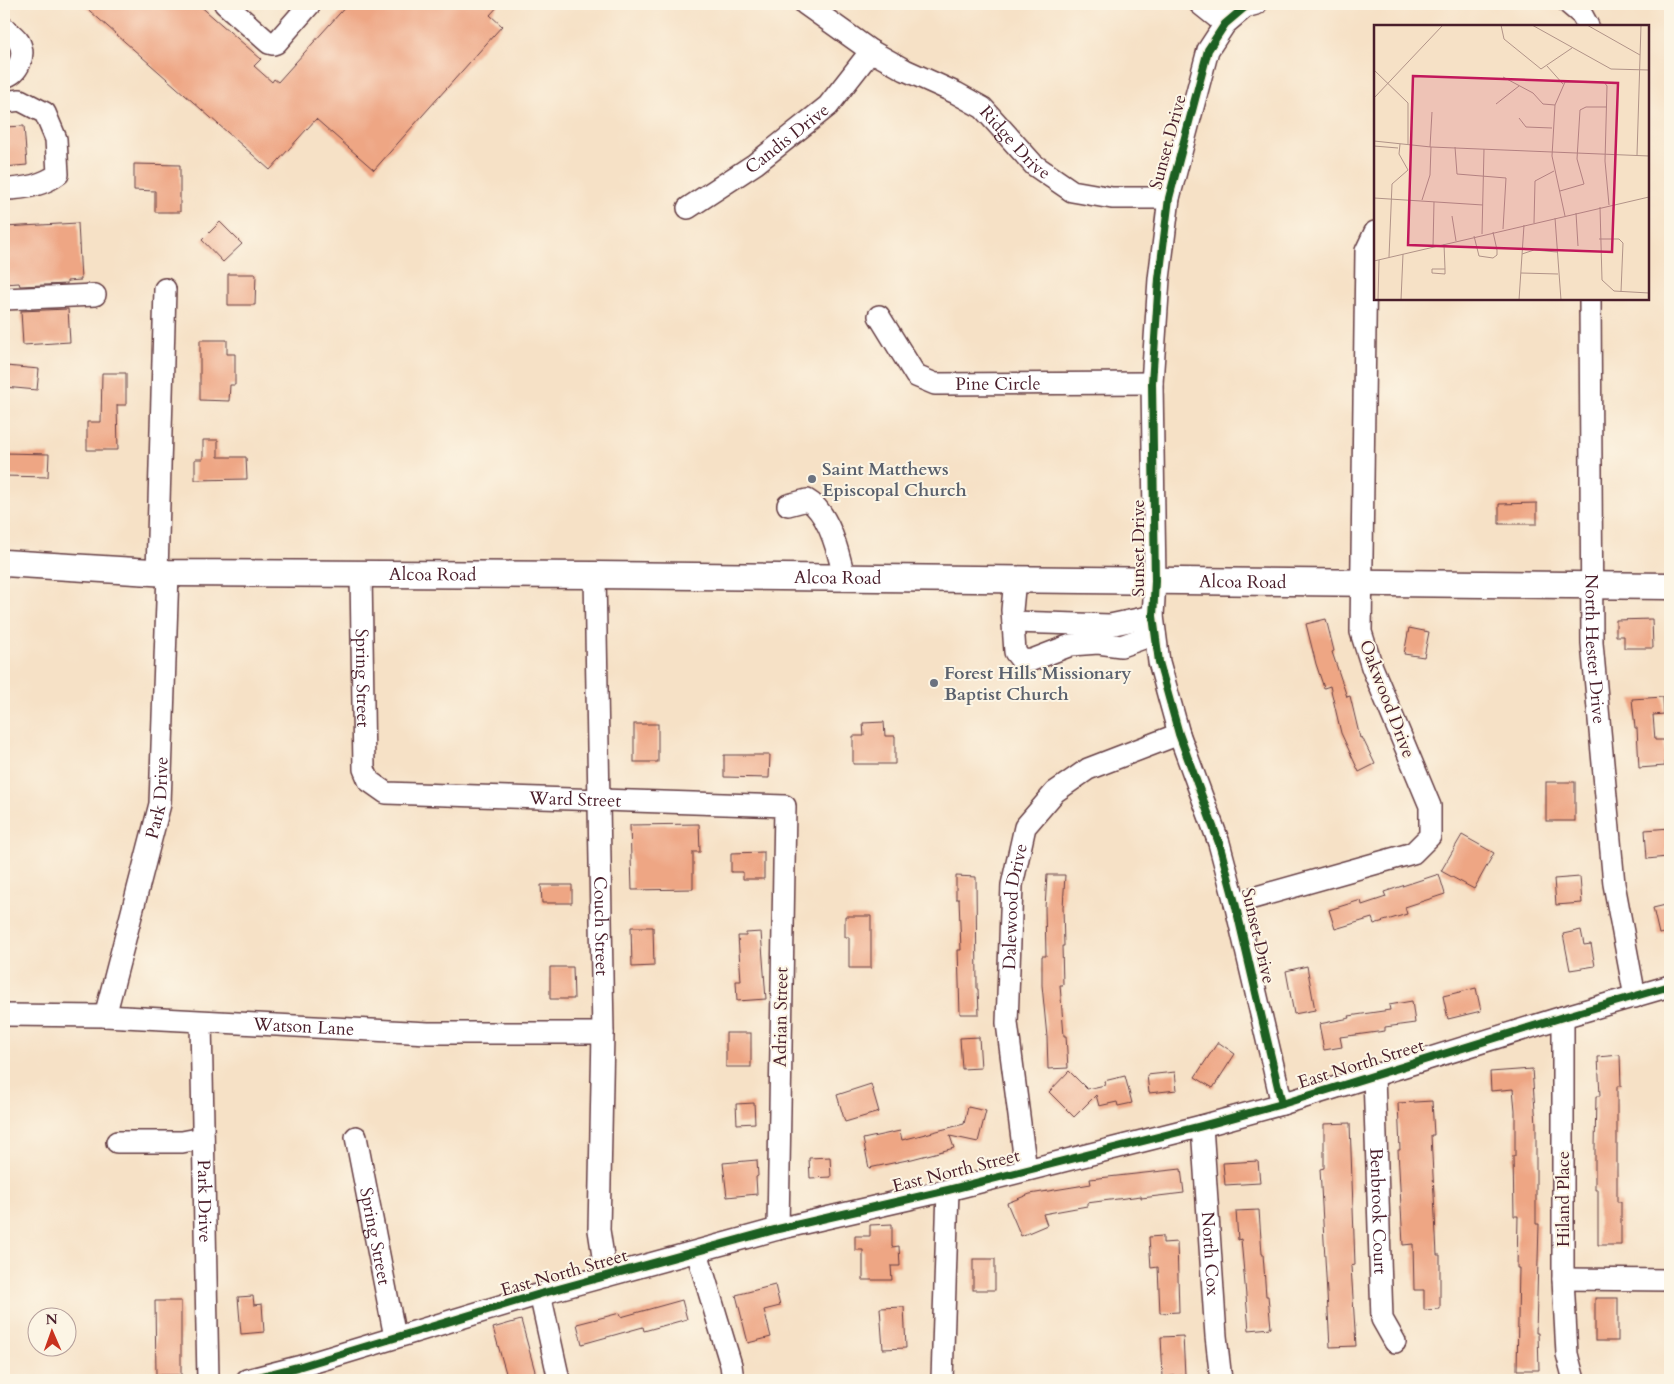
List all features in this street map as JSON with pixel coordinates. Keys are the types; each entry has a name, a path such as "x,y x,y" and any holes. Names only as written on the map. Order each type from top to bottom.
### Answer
{"main road":[{"name":"Alcoa Road","path":"4,563 162,573 844,577 1670,586"}],"street":[{"path":"225,4 269,43 273,44 276,43 310,4"},
{"name":"Ridge Drive","path":"805,4 812,7 871,51 905,70 956,92 983,108 1034,165 1072,191 1112,198 1169,198"},
{"path":"1200,4 1225,24"},
{"name":"Sunset Drive","path":"1256,4 1245,7 1225,24 1208,50 1169,198 1159,279 1152,383 1154,625 1159,662 1179,734 1219,842 1282,1104"},
{"path":"1569,4 1582,15 1587,25"},
{"path":"4,28 18,39 22,50 19,66 7,77 4,77"},
{"name":"Candis Drive","path":"688,208 755,164 828,106 871,51"},
{"path":"4,102 20,100 46,112 56,139 58,174 48,182 18,189 4,189"},
{"name":"Oakwood Drive","path":"1235,903 1413,852 1430,836 1430,806 1372,667 1361,632 1366,251 1374,234"},
{"name":"Park Drive","path":"105,1016 160,804 165,289"},
{"path":"4,299 95,295"},
{"name":"North Hester Drive","path":"1590,300 1590,586 1592,643 1614,884 1635,996"},
{"name":"Pine Circle","path":"878,316 916,376 935,384 1152,383"},
{"path":"788,505 807,500 816,505 827,524 839,555 844,577"},
{"name":"Spring Street","path":"361,574 364,769 369,781"},
{"name":"Couch Street","path":"595,575 603,1033 599,1230 606,1276"},
{"path":"1015,579 1013,596 1015,652 1022,661 1032,660 1071,645 1098,643 1121,646 1154,625"},
{"path":"1013,622 1154,625"},
{"name":"Dalewood Drive","path":"1026,1170 1007,1023 1012,885 1025,827 1055,792 1088,769 1179,734"},
{"name":"Ward Street","path":"369,781 386,793 785,806"},
{"name":"Adrian Street","path":"778,1229 785,806"},
{"name":"East North Street","path":"247,1380 299,1374 395,1337 540,1294 778,1229 948,1190 1282,1104 1562,1017 1670,986"},
{"name":"Watson Lane","path":"4,1015 105,1016 428,1034 603,1033"},
{"name":"Hiland Place","path":"1562,1017 1563,1279 1567,1354 1574,1380"},
{"name":"Park Drive","path":"201,1022 208,1380"},
{"name":"Benbrook Court","path":"1374,1076 1382,1319 1395,1342"},
{"name":"North Cox","path":"1202,1126 1216,1336 1221,1380"},
{"name":"Spring Street","path":"356,1137 395,1337"},
{"path":"117,1142 182,1142 203,1138"},
{"path":"942,1380 948,1190"},
{"path":"696,1252 731,1365 733,1380"},
{"path":"1563,1279 1670,1280"},
{"path":"540,1294 558,1380"}],"building":[{"path":"82,4 198,4 261,59 254,66 272,82 274,79 278,82 348,4 500,4 490,15 502,26 374,170 316,119 270,170"},
{"path":"24,126 27,165 4,167 4,127"},
{"path":"134,164 180,165 180,212 155,212 155,191 134,190"},
{"path":"220,222 242,244 223,262 202,240"},
{"path":"78,223 81,280 67,281 67,284 20,286 19,283 4,284 4,227"},
{"path":"228,274 256,274 255,305 228,305"},
{"path":"68,309 70,342 23,345 21,311"},
{"path":"200,340 227,340 227,354 235,354 235,385 230,385 229,401 200,400"},
{"path":"6,366 39,369 37,390 4,387"},
{"path":"102,373 126,373 126,405 117,405 118,450 87,450 87,422 101,422"},
{"path":"203,440 218,440 218,457 246,457 247,479 195,480 195,459 203,459"},
{"path":"4,453 49,454 48,477 4,476"},
{"path":"1537,503 1537,524 1499,524 1499,504"},
{"path":"1326,619 1334,651 1332,652 1347,697 1350,696 1360,738 1362,737 1375,764 1359,772 1341,733 1330,686 1324,688 1306,624"},
{"path":"1652,619 1653,648 1624,648 1624,636 1616,636 1616,620"},
{"path":"1409,628 1429,632 1424,657 1404,654"},
{"path":"1663,697 1664,714 1653,715 1655,740 1664,740 1665,766 1639,768 1637,728 1635,728 1632,699"},
{"path":"884,722 885,736 895,736 895,764 853,764 853,736 864,736 863,723"},
{"path":"634,724 658,724 658,762 634,762"},
{"path":"724,755 770,755 769,778 724,777"},
{"path":"1546,782 1575,782 1575,821 1546,821"},
{"path":"699,824 700,852 693,852 693,889 632,890 630,825"},
{"path":"1670,828 1670,849 1666,849 1667,857 1647,859 1645,830"},
{"path":"1462,835 1494,853 1474,889 1441,871"},
{"path":"764,852 764,879 743,879 743,872 731,872 731,853"},
{"path":"1439,874 1445,894 1405,907 1407,914 1374,924 1372,918 1335,929 1329,910 1361,900 1362,905 1386,897 1384,892"},
{"path":"1047,875 1065,875 1063,907 1064,946 1062,946 1063,985 1060,985 1068,1068 1048,1069 1042,985 1042,956 1046,956 1045,908"},
{"path":"956,876 976,877 979,1014 960,1014 958,950 961,950 959,899 956,899"},
{"path":"1580,877 1582,903 1556,905 1554,879"},
{"path":"541,885 572,885 572,903 542,903"},
{"path":"1670,904 1670,932 1659,934 1653,908"},
{"path":"845,916 871,916 871,968 849,968 849,937 845,937"},
{"path":"631,927 653,927 654,966 632,967"},
{"path":"1581,930 1584,945 1591,944 1595,966 1570,970 1563,934"},
{"path":"761,932 766,999 737,1001 736,981 741,981 738,936 746,936 746,933"},
{"path":"1307,966 1315,1010 1294,1014 1286,971"},
{"path":"550,967 573,967 574,999 550,999"},
{"path":"1476,988 1481,1011 1448,1019 1443,996"},
{"path":"1412,1001 1415,1023 1385,1027 1385,1031 1340,1037 1342,1047 1324,1050 1319,1024 1350,1018 1349,1016 1390,1010 1389,1005"},
{"path":"726,1033 751,1033 751,1067 726,1067"},
{"path":"979,1037 981,1068 962,1069 960,1038"},
{"path":"1218,1042 1235,1054 1213,1088 1195,1077"},
{"path":"1620,1055 1621,1086 1617,1086 1617,1202 1621,1202 1621,1245 1598,1245 1598,1190 1595,1190 1595,1148 1596,1096 1600,1096 1598,1057"},
{"path":"1532,1069 1536,1124 1536,1224 1539,1224 1536,1333 1538,1333 1539,1370 1517,1370 1519,1268 1517,1268 1518,1216 1514,1216 1513,1156 1515,1156 1515,1110 1513,1089 1491,1091 1490,1072"},
{"path":"1069,1071 1087,1089 1105,1085 1104,1081 1125,1076 1132,1103 1118,1106 1117,1102 1099,1106 1096,1095 1074,1117 1049,1092"},
{"path":"1175,1072 1177,1090 1149,1093 1147,1075"},
{"path":"871,1084 879,1112 845,1122 837,1095"},
{"path":"1432,1101 1434,1135 1431,1135 1437,1255 1440,1255 1440,1309 1424,1310 1424,1290 1414,1290 1413,1244 1403,1245 1398,1150 1400,1150 1398,1103"},
{"path":"754,1103 755,1123 737,1124 736,1104"},
{"path":"968,1107 986,1111 978,1142 950,1136 954,1148 869,1168 863,1139 900,1131 902,1140 964,1124"},
{"path":"1350,1123 1355,1265 1351,1266 1356,1346 1330,1347 1320,1169 1324,1168 1324,1124"},
{"path":"830,1157 831,1177 810,1178 809,1158"},
{"path":"757,1160 757,1194 727,1197 723,1163"},
{"path":"1258,1161 1260,1183 1225,1185 1223,1163"},
{"path":"1181,1169 1184,1193 1087,1203 1087,1206 1043,1214 1047,1225 1021,1236 1007,1203 1030,1194 1091,1184 1090,1179"},
{"path":"1259,1210 1266,1296 1268,1296 1271,1328 1249,1330 1241,1239 1238,1240 1236,1211"},
{"path":"892,1224 892,1247 899,1246 900,1266 891,1266 892,1280 863,1280 863,1250 855,1250 855,1236 870,1236 870,1225"},
{"path":"1163,1236 1163,1243 1177,1242 1179,1312 1160,1313 1158,1267 1151,1268 1149,1237"},
{"path":"973,1259 995,1259 995,1290 973,1290"},
{"path":"775,1285 780,1306 764,1310 771,1337 748,1343 736,1295"},
{"path":"253,1296 254,1305 262,1304 264,1332 241,1334 238,1297"},
{"path":"1595,1298 1618,1298 1618,1341 1595,1341"},
{"path":"682,1300 687,1319 644,1331 643,1327 582,1344 577,1324 620,1313 621,1317"},
{"path":"155,1301 181,1301 181,1375 156,1375"},
{"path":"904,1307 906,1348 883,1349 880,1308"},
{"path":"521,1320 536,1375 508,1380 493,1328"},
{"path":"1183,1336 1185,1375 1163,1377 1161,1337"}],"cycle path":[{"path":"1256,4 1245,7 1225,24 1208,50 1169,198 1159,279 1152,383 1155,581 1153,616 1159,662 1179,734 1219,843 1282,1104"},
{"path":"247,1380 298,1367 540,1294 778,1229 948,1190 1282,1104 1670,986"}],"place":[{"name":"Saint Matthews Episcopal Church","path":"812,479"},
{"name":"Forest Hills Missionary Baptist Church","path":"934,683"}]}
